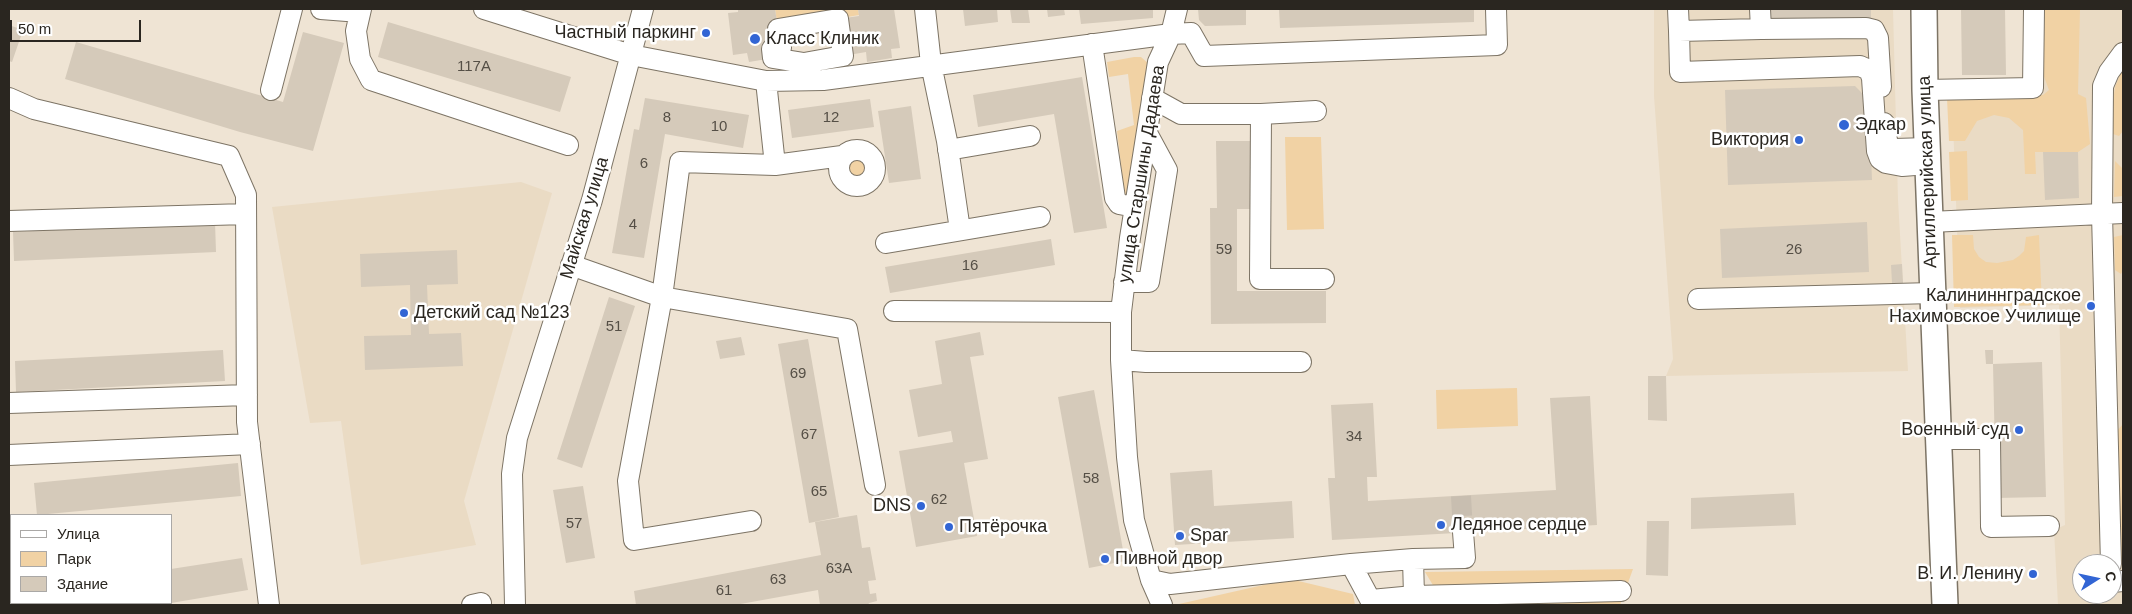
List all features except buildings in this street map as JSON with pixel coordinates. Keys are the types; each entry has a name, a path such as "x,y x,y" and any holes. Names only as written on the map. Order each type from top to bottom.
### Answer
{"main road":[{"name":"Артиллерийская улица","path":"1924,9 1927,156 1945,605"}],"street":[{"path":"271,90 292,9"},
{"path":"321,9 360,10 356,31 360,59 371,80 568,145"},
{"path":"484,9 631,55 698,63 766,81 830,79 931,64 1191,33 1204,56 1497,45 1496,9"},
{"name":"Майская улица","path":"515,605 512,474 517,438 592,200 643,9"},
{"path":"925,9 931,64 948,150 960,230"},
{"name":"улица Старшины Дадаева","path":"1162,605 1151,580 1134,520 1127,458 1121,360 1121,312 1135,207 1158,62 1171,34 1176,9"},
{"path":"1678,9 1680,72 1860,66 1869,70 1872,78 1877,151 1880,159 1886,163 1902,166 1927,156"},
{"path":"1760,9 1761,29"},
{"path":"1925,90 2033,88 2034,9"},
{"path":"1679,32 1761,29 1866,28 1874,30 1878,38 1885,134 1888,146 1927,156"},
{"path":"1092,44 1115,198 1119,204 1135,207"},
{"path":"2111,554 2115,415 2102,214 2103,86 2109,72 2123,53"},
{"path":"827,60 830,79"},
{"path":"766,81 775,164"},
{"path":"9,98 34,109 229,156 246,195 246,395 269,605"},
{"path":"1152,98 1181,114 1316,112"},
{"path":"1261,114 1260,279 1324,279"},
{"path":"1124,282 1149,282 1167,170 1147,133"},
{"path":"948,150 1030,136"},
{"path":"751,521 634,540 628,481 662,297 680,162 775,164 842,156"},
{"path":"1930,222 2123,213"},
{"path":"9,222 246,214"},
{"path":"886,243 1040,217"},
{"path":"571,265 662,297 848,329 875,485"},
{"path":"1698,299 1933,293"},
{"path":"894,311 1121,312"},
{"path":"1121,360 1146,362 1301,362"},
{"path":"9,404 246,395"},
{"path":"1938,439 1990,439 1991,526 2049,526"},
{"path":"9,455 250,444"},
{"path":"1151,580 1170,584 1351,564 1412,559 1465,558 1463,532"},
{"path":"1412,559 1414,596"},
{"path":"1351,564 1372,603 1414,596 1621,591"}],"shaded area":[{"path":"1654,9 1893,9 1898,200 1908,371 1666,376 1673,359 1654,96"},
{"name":"Калининнградское Нахимовское Училище","path":"2034,9 2123,9 2123,605 2058,605 2054,530 2065,525 2059,305 1960,308 1952,96 2033,88"},
{"name":"Детский сад №123","path":"521,182 552,193 464,501 476,545 361,565 341,421 310,423 272,207"}],"green space":[{"path":"775,9 858,9 859,15 778,29"},
{"path":"2045,9 2080,9 2078,94 2086,98 2090,144 2078,152 2035,152 2036,174 2025,174 2023,130 2009,118 1994,115 1977,121 1965,141 1949,141 1947,98 2043,95 2049,90 2043,74"},
{"path":"1141,57 1149,64 1129,195 1126,195 1124,192 1117,131 1134,125 1128,74 1109,77 1107,62"},
{"path":"2123,68 2123,131 2119,136 2113,134 2112,110 2115,87"},
{"path":"1285,137 1321,137 1324,229 1287,230"},
{"path":"1967,151 1968,200 1951,201 1949,152"},
{"path":"857,155 866,159 870,168 866,177 857,181 848,177 844,168 848,159"},
{"path":"2115,161 2123,169 2123,196 2114,197"},
{"path":"1952,235 1973,235 1974,249 1979,257 1986,262 1997,263 2013,260 2019,256 2024,251 2026,237 2039,235 2042,305 1954,307"},
{"path":"2123,235 2123,270 2121,274 2115,270 2114,237"},
{"path":"1517,388 1518,426 1437,429 1436,390"},
{"path":"2123,424 2123,564 2122,554 2119,554 2116,432"},
{"path":"1633,569 1620,605 1445,605 1425,572"},
{"path":"1290,579 1353,594 1355,605 1179,604"}],"tunnel":[{"path":"1461,496 1463,532"}],"place":[{"name":"Частный паркинг","path":"706,33"},
{"name":"Класс Клиник","path":"755,39"},
{"name":"Эдкар","path":"1844,125"},
{"name":"Виктория","path":"1799,140"},
{"name":"Калининнградское Нахимовское Училище","path":"2091,306"},
{"name":"Детский сад №123","path":"404,313"},
{"name":"Военный суд","path":"2019,430"},
{"name":"DNS","path":"921,506"},
{"name":"Ледяное сердце","path":"1441,525"},
{"name":"Пятёрочка","path":"949,527"},
{"name":"Spar","path":"1180,536"},
{"name":"Пивной двор","path":"1105,559"},
{"name":"В. И. Ленину","path":"2033,574"}]}
